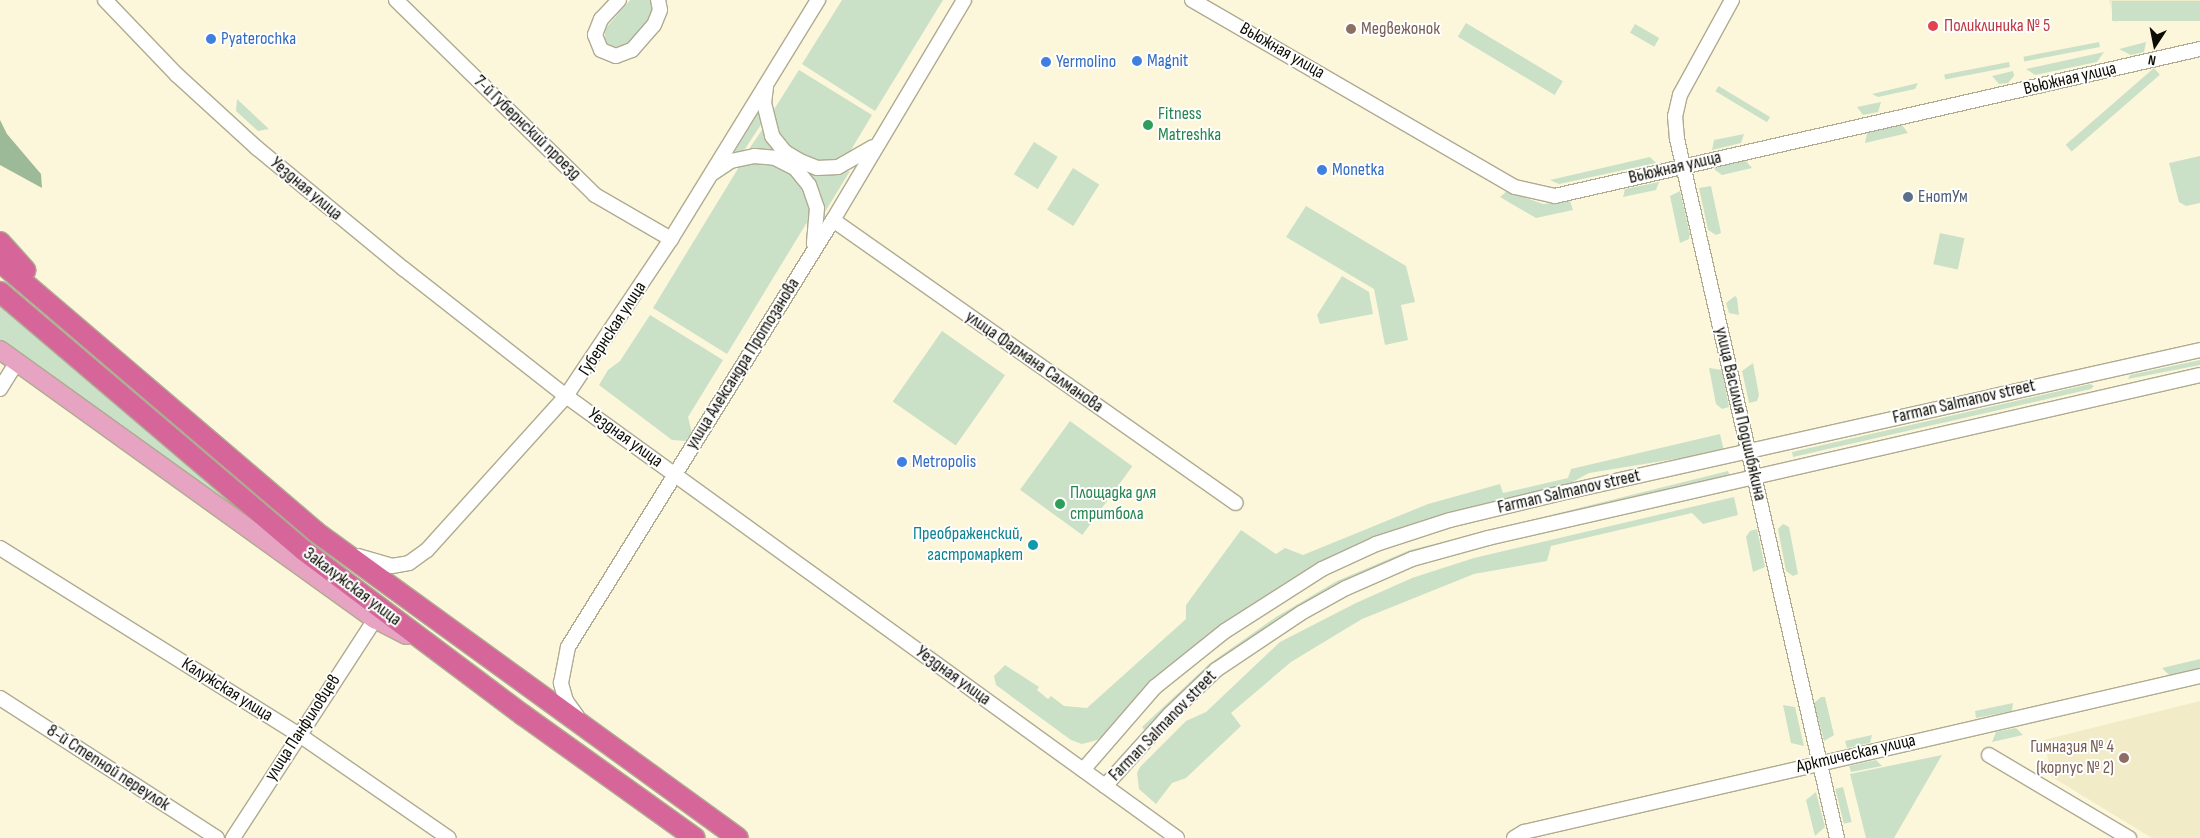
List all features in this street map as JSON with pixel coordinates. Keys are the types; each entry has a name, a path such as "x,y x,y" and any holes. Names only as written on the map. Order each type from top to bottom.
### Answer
{"highway":[{"path":"0,242 72,322"},
{"path":"0,262 72,322 236,466 337,547 738,838"},
{"name":"Закалужская улица","path":"0,292 303,550 436,650 695,838"}],"main road":[{"path":"0,350 375,619 436,650"}],"street":[{"name":"Уездная улица","path":"105,0 177,75 302,187 566,396 1176,838"},
{"name":"7-й Губернский проезд","path":"396,0 595,195 671,239"},
{"path":"619,0 601,20 595,35 601,50 616,56 632,50 654,25 660,10 658,0"},
{"name":"Губернская улица","path":"337,547 372,562 392,566 409,563 434,543 566,396 671,239 818,0"},
{"name":"улица Александра Протозанова","path":"587,730 566,701 561,683 568,648 833,220 964,0"},
{"name":"Вьюжная улица","path":"1192,0 1515,187 1535,194 1555,196 2200,49"},
{"name":"улица Василия Подшибякина","path":"1732,0 1680,94 1675,116 1683,166 1837,838"},
{"path":"767,81 764,103 772,136 785,152 800,161 817,168 838,167 856,160 878,144"},
{"path":"710,176 731,162 754,156 774,158 795,168 809,185 817,208 812,252"},
{"name":"улица Фармана Салманова","path":"833,220 1236,503"},
{"path":"2200,350 2130,365 2117,377 2122,388 2134,390 2200,375"},
{"path":"0,389 17,362"},
{"name":"Farman Salmanov street","path":"1083,770 1155,687 1225,630 1322,570 1376,544 1450,520 1748,450 2130,365"},
{"path":"2086,375 2102,380 2101,392 2092,399"},
{"name":"Farman Salmanov street","path":"1105,786 1170,714 1216,670 1263,636 1346,588 1412,559 1488,538 2134,390"},
{"name":"Калужская улица","path":"0,548 298,734 449,838"},
{"name":"улица Панфиловцев","path":"233,838 298,734 375,619"},
{"name":"Арктическая улица","path":"1514,838 1524,832 2200,676"},
{"name":"8-й Степной переулок","path":"0,698 217,838"},
{"path":"1988,755 2129,838"}],"shaded area":[{"path":"2109,0 2200,0 2200,1 2115,22"},
{"name":"Гимназия № 4 (корпус № 2)","path":"2200,701 2200,838 2152,838 2052,777 2044,740"}],"green space":[{"path":"630,0 650,0 654,6 653,16 621,50 605,45 605,29"},
{"path":"842,0 943,0 875,111 802,64"},
{"path":"2112,1 2200,1 2200,21 2112,21"},
{"path":"1466,23 1563,81 1555,95 1458,37"},
{"path":"1635,24 1659,38 1654,47 1630,33"},
{"path":"2099,42 2100,47 2024,62 2023,57"},
{"path":"2146,42 2144,52 2131,55 2119,49"},
{"path":"2104,52 2097,62 2035,75 2026,69"},
{"path":"2009,62 2010,67 1945,80 1944,75"},
{"path":"2154,68 2160,75 2072,152 2066,145"},
{"path":"799,70 872,115 845,160 821,163 808,160 778,136 771,114"},
{"path":"2013,71 2014,76 2008,83 1999,84 1992,76"},
{"path":"1918,83 1915,89 1878,97 1872,94"},
{"path":"1719,86 1770,117 1767,122 1715,91"},
{"path":"237,99 269,129 258,131 236,111"},
{"path":"1881,102 1878,112 1863,115 1857,107"},
{"path":"759,112 762,123 743,152 732,156"},
{"path":"0,120 7,134 41,174 42,188 0,165"},
{"path":"1902,125 1908,133 1865,143 1867,133"},
{"path":"764,127 782,155 747,152"},
{"path":"1744,134 1741,143 1712,150 1714,140"},
{"path":"1034,142 1058,157 1038,189 1014,174"},
{"path":"2200,156 2200,203 2186,206 2179,202 2169,163"},
{"path":"1650,157 1656,163 1559,184 1550,180"},
{"path":"1745,160 1752,168 1722,175 1714,167"},
{"path":"763,162 793,173 805,187 812,214 727,354 653,308 739,167"},
{"path":"1073,168 1099,184 1073,226 1047,210"},
{"path":"805,170 834,174 850,171 825,212 820,191"},
{"path":"1659,182 1656,190 1623,197 1625,189"},
{"path":"1711,186 1721,233 1716,235 1708,230 1699,188"},
{"path":"1507,191 1543,204 1570,201 1573,210 1536,218 1500,197"},
{"path":"1680,191 1690,234 1689,239 1680,243 1670,196"},
{"path":"1306,206 1406,266 1415,302 1401,305 1408,340 1385,345 1374,289 1286,237"},
{"path":"1940,233 1964,238 1958,269 1933,264"},
{"path":"1342,276 1369,292 1373,314 1320,324 1317,315"},
{"path":"1735,296 1737,298 1739,315 1729,313 1726,303"},
{"path":"0,302 154,437 312,568 0,342"},
{"path":"650,315 723,360 688,417 692,433 686,441 672,440 599,385 608,370 620,361"},
{"path":"942,331 1005,375 956,446 893,401"},
{"path":"2200,360 2200,365 2128,379 2130,375"},
{"path":"1753,363 1759,395 1757,401 1749,403 1742,371"},
{"path":"1709,368 1722,370 1729,407 1722,409 1716,404"},
{"path":"2090,384 2094,386 2091,389 1793,457 1792,452"},
{"path":"1070,421 1132,466 1082,535 1020,490"},
{"path":"1720,434 1724,451 1589,473 1567,485 1402,529 1252,608 1097,740 1082,744 1071,740 996,685 994,676 1005,665 1039,687 1037,690 1048,699 1051,696 1064,706 1087,708 1186,619 1186,605 1241,530 1276,554 1285,548 1303,555 1428,504 1500,484 1503,493 1568,478 1571,469"},
{"path":"1728,471 1730,476 1411,555 1280,620 1145,731 1142,727 1209,664 1276,617 1337,581 1410,550"},
{"path":"1734,497 1738,515 1703,524 1692,513 1551,546 1547,561 1474,574 1362,619 1291,662 1231,713 1241,726 1186,778 1172,783 1156,804 1139,789 1137,773 1140,767 1186,721 1206,712 1280,642 1356,603 1412,578 1474,558"},
{"path":"1783,524 1789,527 1798,574 1793,576 1786,571 1778,529"},
{"path":"1757,529 1765,567 1753,572 1746,537 1750,531"},
{"path":"2200,659 2200,668 2169,675 2162,668"},
{"path":"1821,697 1825,697 1834,735 1824,741 1814,703"},
{"path":"2013,703 2012,711 1976,718 1975,711"},
{"path":"1783,705 1795,707 1804,746 1791,743"},
{"path":"2016,728 2023,735 1992,742 1996,732"},
{"path":"1872,735 1870,743 1847,748 1845,741"},
{"path":"1942,755 1894,838 1866,838 1850,774"},
{"path":"1876,760 1882,766 1851,772 1849,766"},
{"path":"1843,787 1852,822 1844,824 1835,789"},
{"path":"1816,792 1825,827 1815,836 1806,800"}],"place":[{"name":"Поликлиника № 5","path":"1933,26"},
{"name":"Медвежонок","path":"1351,29"},
{"name":"Pyaterochka","path":"211,39"},
{"name":"Magnit","path":"1137,61"},
{"name":"Yermolino","path":"1046,62"},
{"name":"Fitness Matreshka","path":"1148,125"},
{"name":"Monetka","path":"1322,170"},
{"name":"ЕнотУм","path":"1908,197"},
{"name":"Metropolis","path":"902,462"},
{"name":"Площадка для стритбола","path":"1060,504"},
{"name":"Преображенский, гастромаркет","path":"1033,545"},
{"name":"Гимназия № 4 (корпус № 2)","path":"2124,758"}]}
